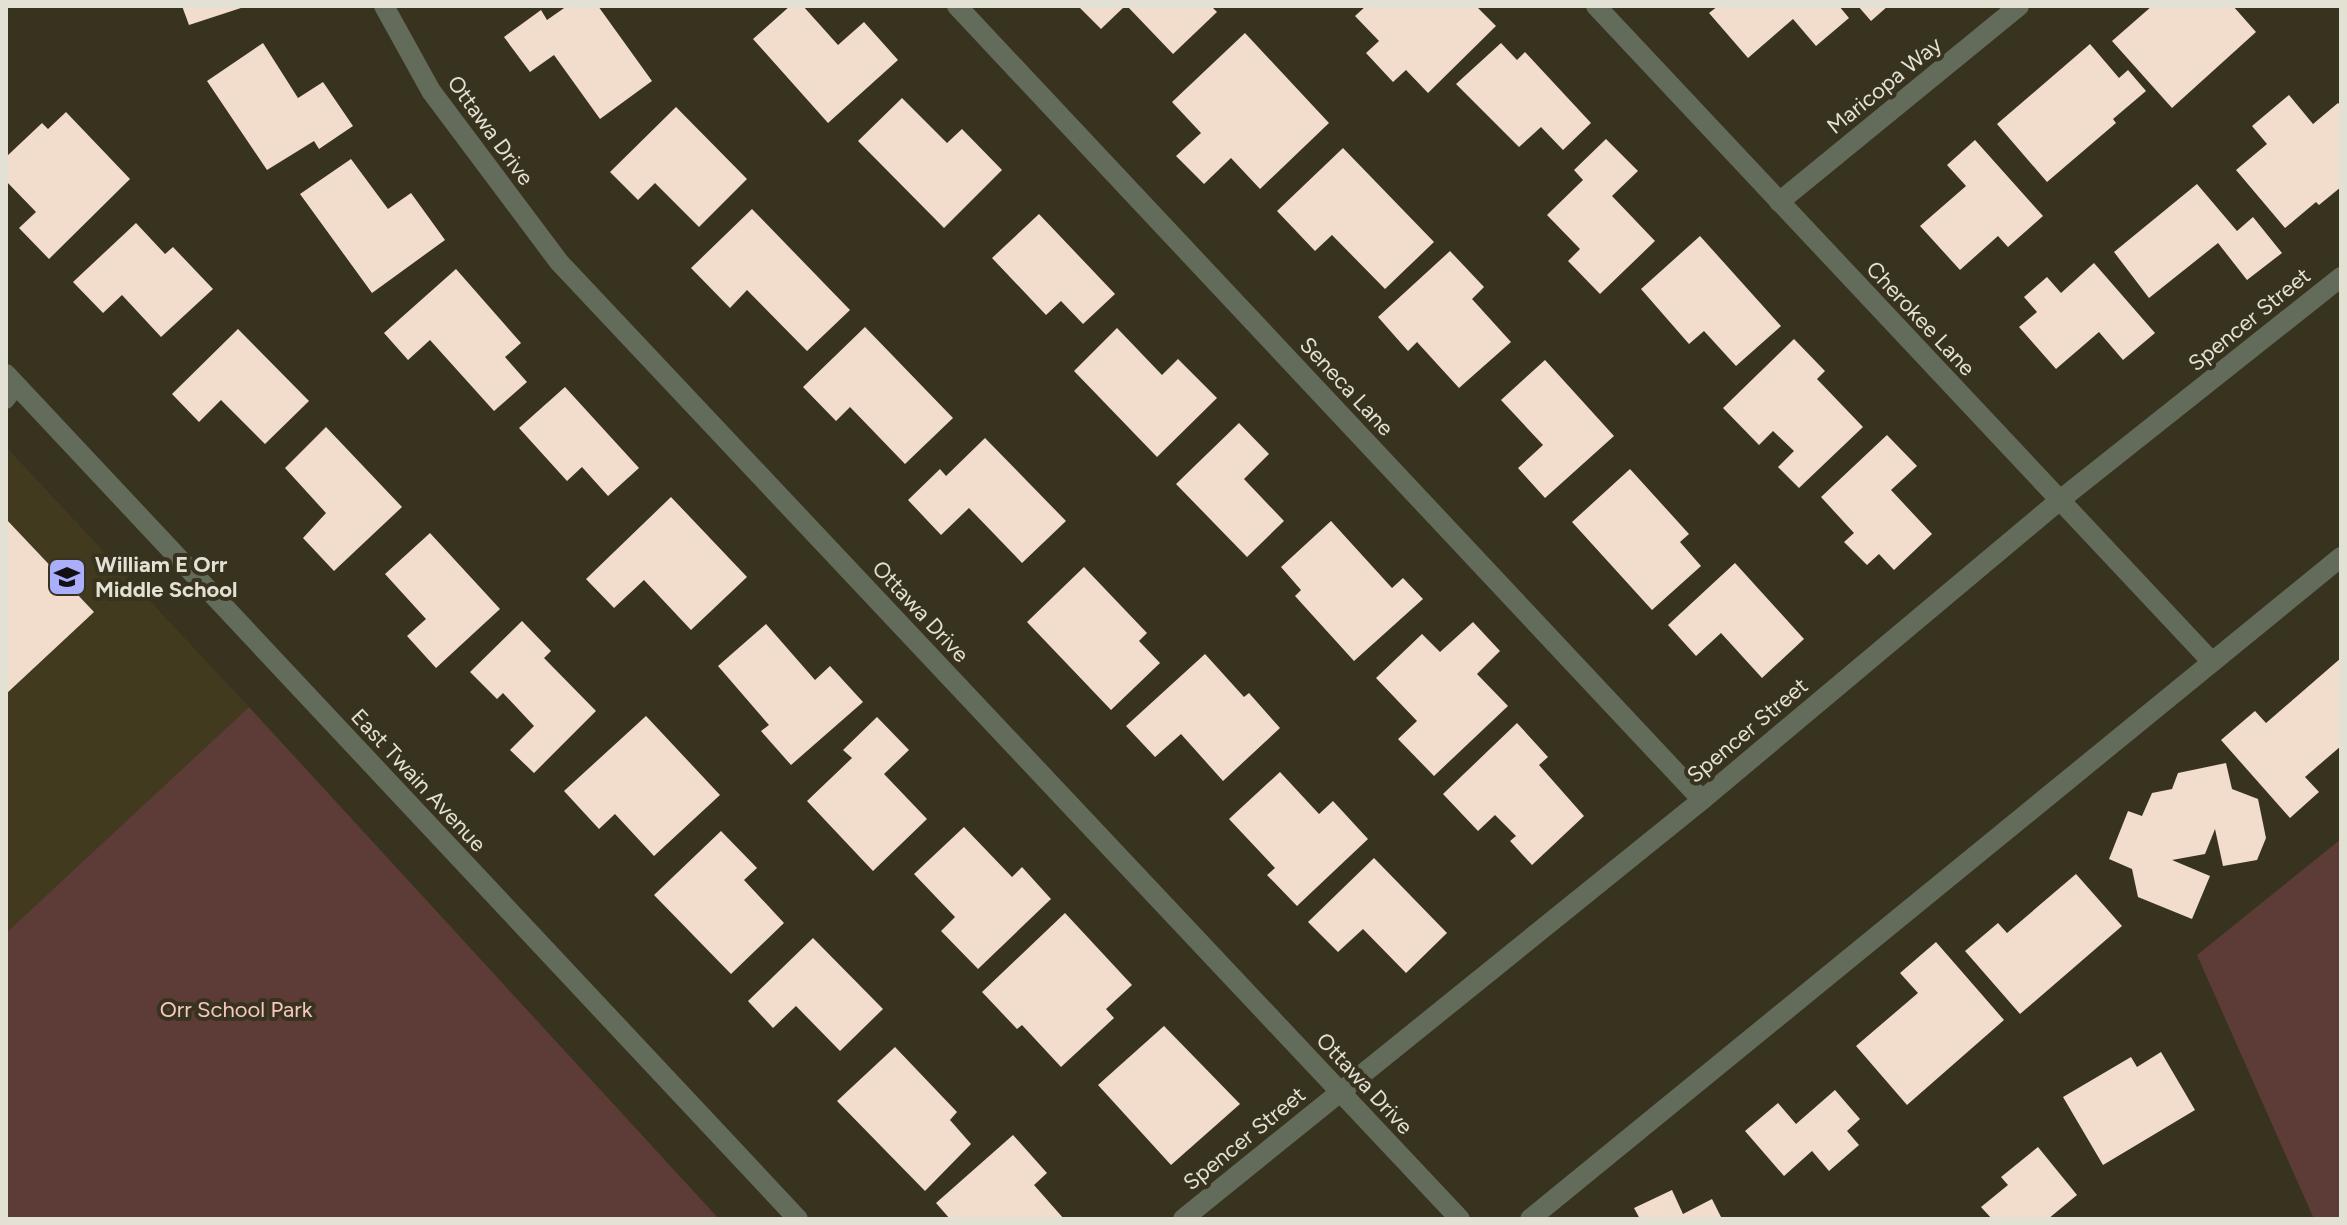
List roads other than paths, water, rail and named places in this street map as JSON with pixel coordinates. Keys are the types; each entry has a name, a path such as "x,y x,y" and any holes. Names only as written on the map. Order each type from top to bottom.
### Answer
{"street":[{"name":"Ottawa Drive","path":"384,6 431,91 559,262 1460,1219"},
{"name":"Seneca Lane","path":"957,6 1702,800"},
{"name":"Cherokee Lane","path":"1596,6 2212,662"},
{"name":"Maricopa Way","path":"1779,202 2019,6"},
{"name":"Spencer Street","path":"1183,1219 1702,800 2060,500 2341,277"},
{"name":"East Twain Avenue","path":"10,387 798,1219"},
{"path":"1530,1219 2341,557"}],"place":[{"name":"William E Orr Middle School","path":"67,577"}],"park label":[{"name":"Orr School Park","path":"236,1009"}]}
